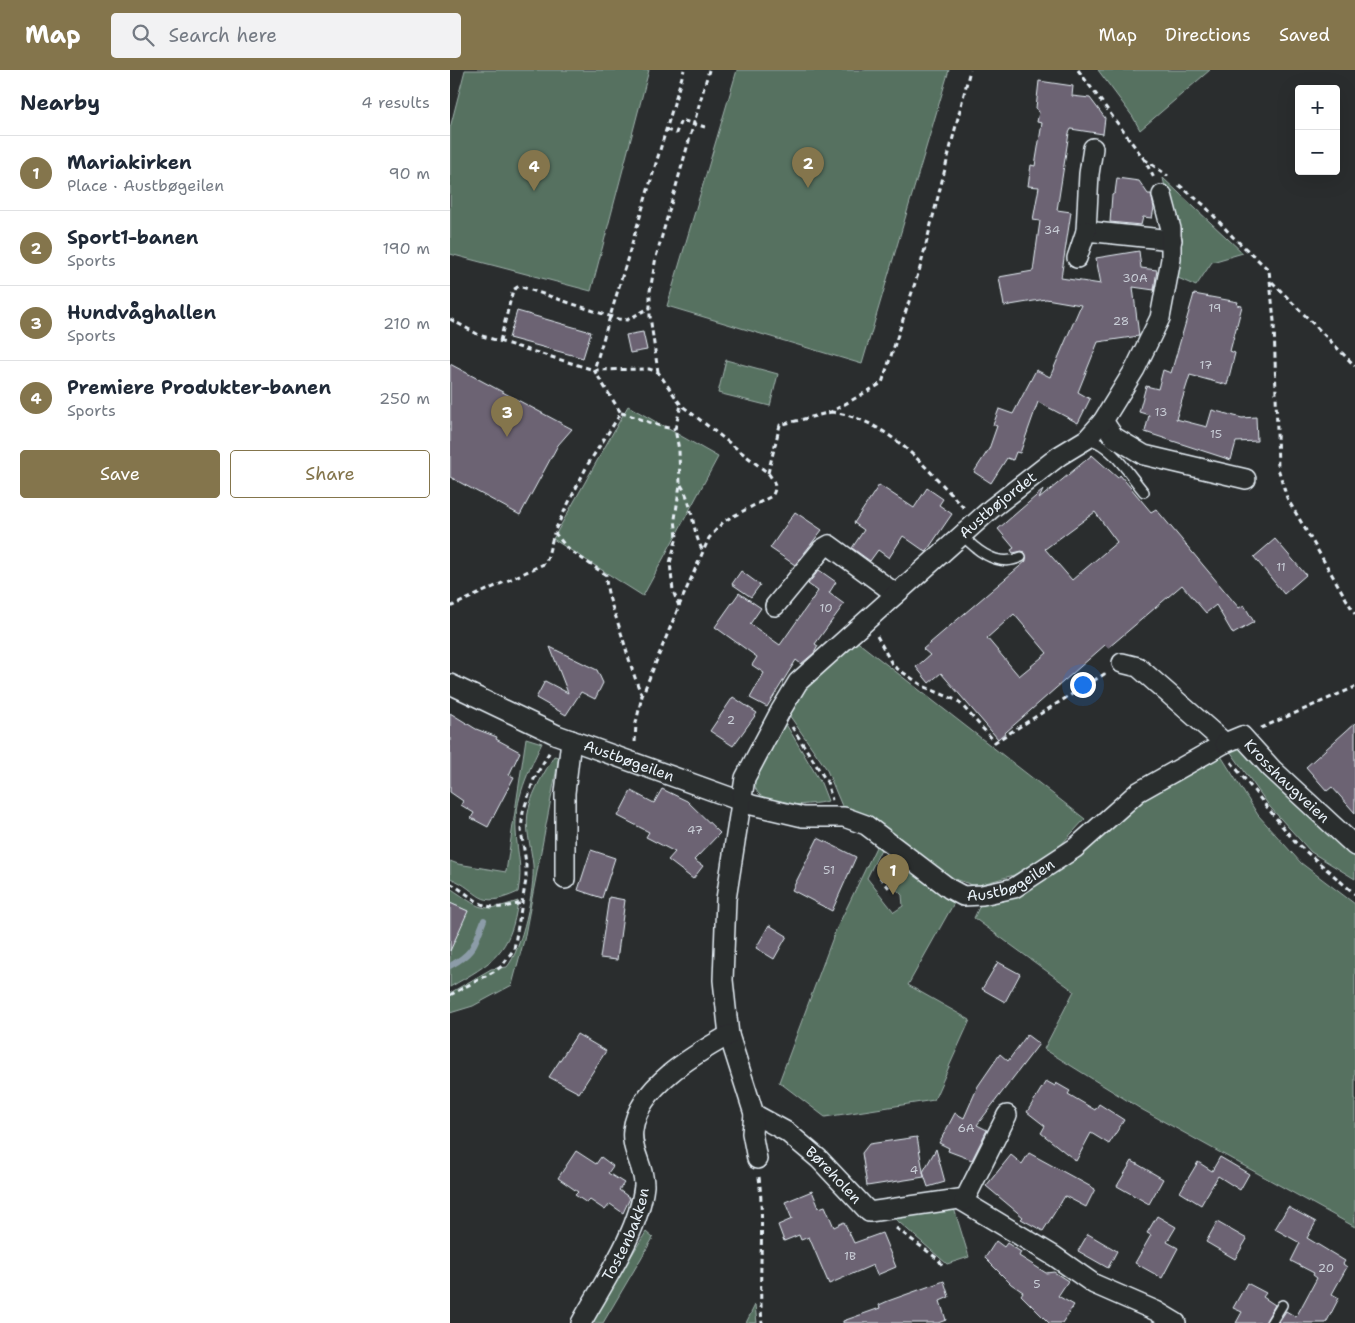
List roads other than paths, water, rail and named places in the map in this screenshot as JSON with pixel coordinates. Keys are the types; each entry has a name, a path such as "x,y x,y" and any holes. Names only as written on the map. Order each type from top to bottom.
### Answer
{"street":[{"path":"1078,258 1086,231 1089,174 1093,148"},
{"name":"Austbøjordet","path":"740,800 745,778 780,710 798,682 978,522 1052,462 1087,439 1103,421 1136,369 1160,318 1171,259 1172,240 1168,214 1162,195"},
{"path":"1086,231 1172,240"},
{"path":"1103,421 1114,437 1144,455 1246,479"},
{"path":"775,606 822,549 829,545 896,594"},
{"path":"1122,663 1138,667 1229,742"},
{"name":"Austbøgeilen","path":"450,684 564,738 752,805 794,815 854,818 962,896 982,895 1014,888 1076,848 1138,792 1229,742"},
{"name":"Austbøgeilen","path":"564,738 565,879"},
{"name":"Krosshaugveien","path":"1229,742 1272,769 1355,846"},
{"path":"740,800 726,899 723,980 729,1035 754,1114 752,1133 757,1159"},
{"name":"Tostenbakken","path":"581,1323 629,1236 638,1209 644,1184 634,1150 633,1130 641,1106 658,1084 707,1047 729,1035"},
{"name":"Børeholen","path":"754,1114 787,1132 819,1159 865,1210 869,1212 949,1200 964,1201"},
{"path":"1007,1115 964,1201 1054,1256 1094,1284 1156,1311 1176,1323"}],"lane":[{"path":"1087,439 1097,441 1110,451 1144,492"},
{"path":"963,536 972,545 995,560 1012,562 1021,557"},
{"path":"1271,1323 1282,1305"}],"waterway":[{"path":"450,966 473,947 484,920"}],"place":[{"name":"Sport1-banen","path":"808,188"},
{"name":"Premiere Produkter-banen","path":"534,191"},
{"name":"Hundvåghallen","path":"507,437"},
{"name":"Mariakirken","path":"893,895"}]}
